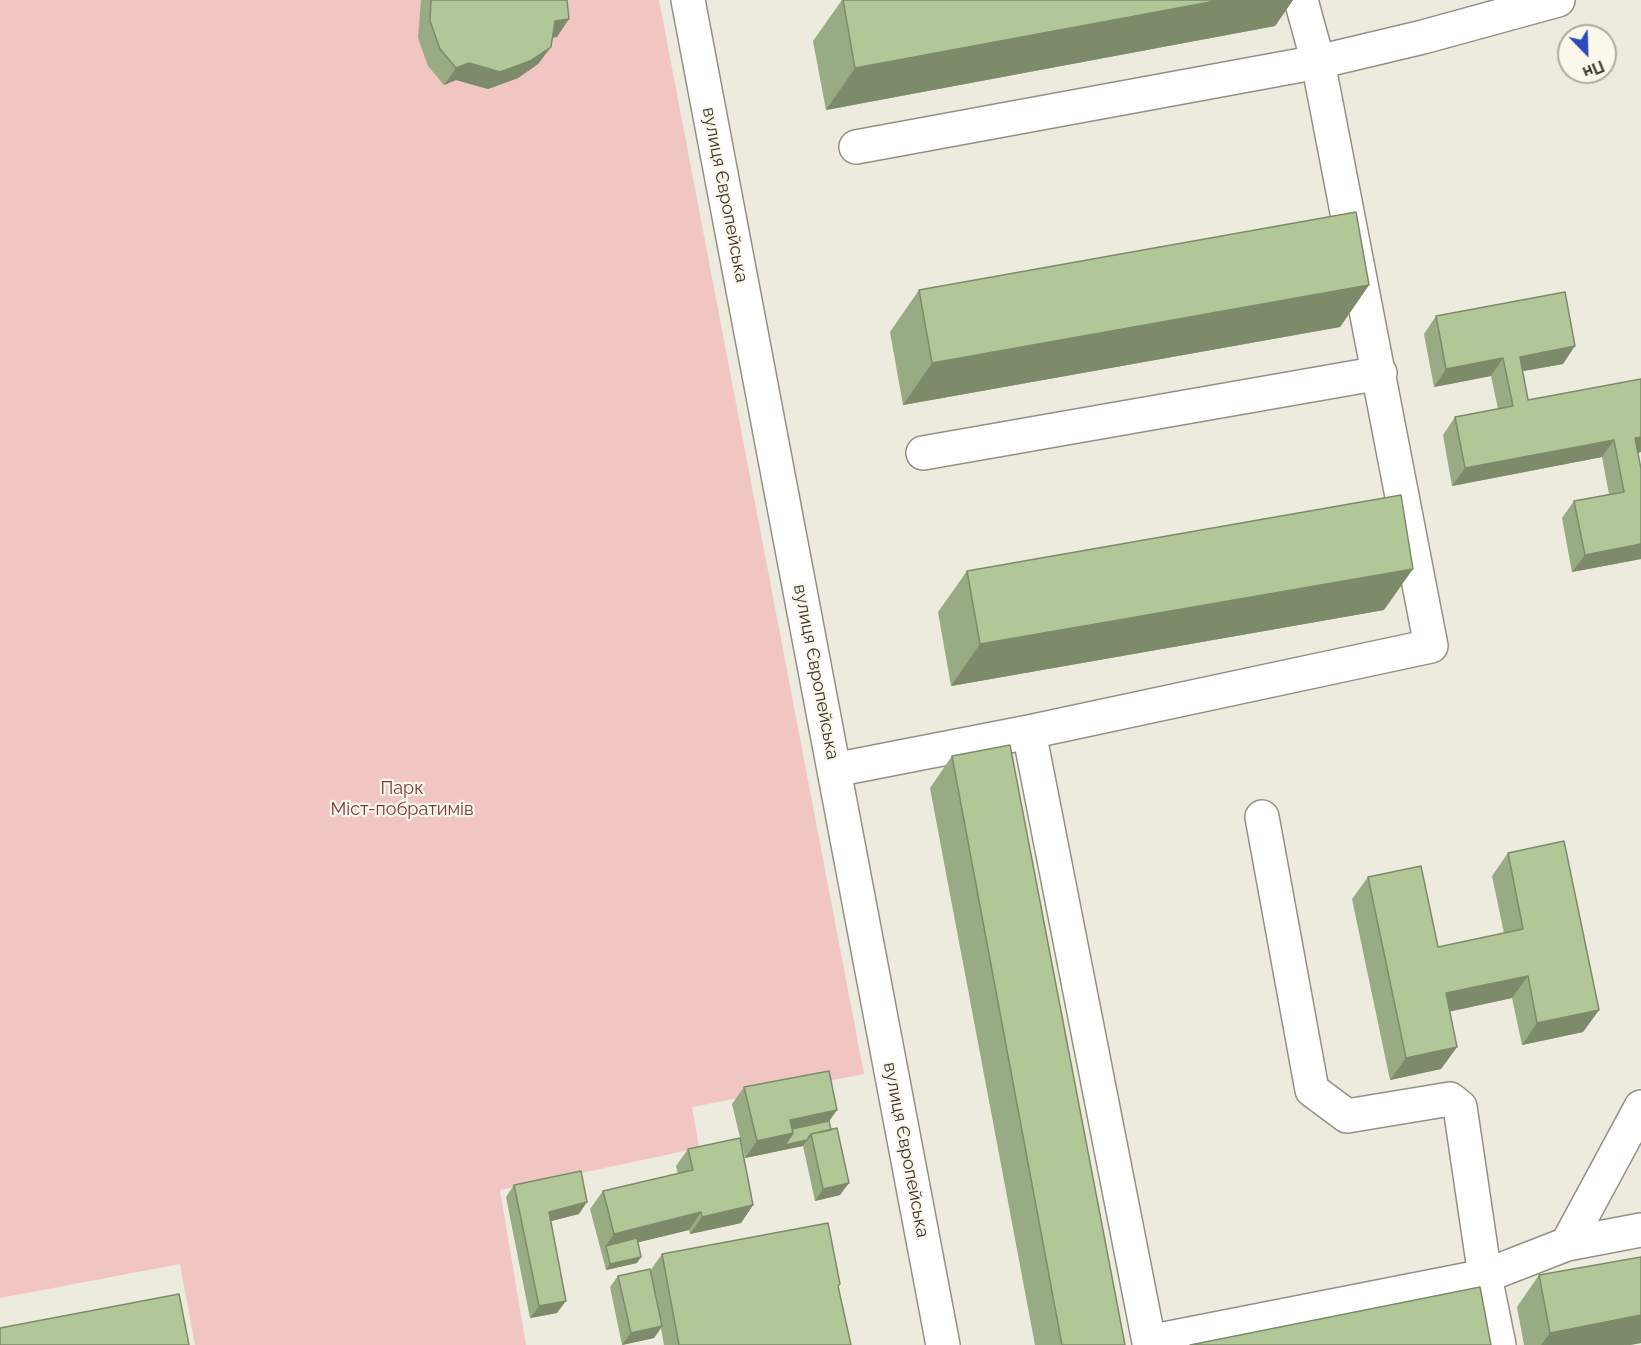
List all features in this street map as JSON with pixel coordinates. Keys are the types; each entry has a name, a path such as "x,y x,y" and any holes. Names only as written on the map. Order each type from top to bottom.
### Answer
{"street":[{"name":"вулиця Європейська","path":"688,0 943,1345"},
{"path":"834,770 1029,732 1431,646 1318,62 1301,0"},
{"path":"856,147 1318,62 1558,0"},
{"path":"923,453 1380,373"},
{"path":"1029,732 1149,1342 1485,1276 1568,1244 1641,1230"},
{"path":"1262,817 1312,1090 1347,1116 1450,1099 1460,1107 1485,1276 1499,1345"},
{"path":"1568,1244 1641,1107"}],"green space":[{"name":"Парк Міст-побратимів","path":"0,0 659,0 864,1074 692,1107 699,1148 500,1190 526,1345 195,1345 180,1264 0,1298"}],"building":[{"path":"431,0 567,0 569,19 555,21 551,47 530,61 500,72 469,63 456,68 440,49 430,21"},
{"path":"843,0 1221,0 855,68"},
{"path":"1356,212 1369,285 932,363 919,290"},
{"path":"1565,292 1575,346 1520,357 1528,400 1641,379 1641,437 1635,438 1641,469 1641,544 1585,555 1574,501 1624,492 1614,440 1465,468 1455,417 1513,406 1503,358 1446,369 1436,316"},
{"path":"1401,495 1413,569 980,644 967,571"},
{"path":"1010,745 1125,1345 1062,1345 952,756"},
{"path":"1564,841 1599,1010 1537,1023 1528,976 1446,993 1457,1047 1406,1058 1368,877 1421,866 1438,947 1523,929 1508,853"},
{"path":"829,1071 837,1110 790,1120 793,1133 757,1141 744,1087"},
{"path":"829,1121 831,1130 811,1134 807,1140 785,1145 793,1133 792,1129"},
{"path":"837,1128 849,1183 823,1189 811,1134"},
{"path":"740,1138 753,1205 702,1217 701,1212 614,1234 603,1191 693,1170 688,1149"},
{"path":"581,1171 587,1202 549,1212 566,1301 539,1306 514,1185"},
{"path":"828,1223 840,1284 838,1286 851,1345 679,1345 662,1254"},
{"path":"637,1238 641,1257 610,1264 606,1246"},
{"path":"1641,1257 1641,1315 1550,1333 1539,1275"},
{"path":"650,1269 662,1326 631,1333 618,1276"},
{"path":"1480,1287 1491,1345 1190,1345"},
{"path":"179,1294 189,1345 0,1345 0,1328"}]}
